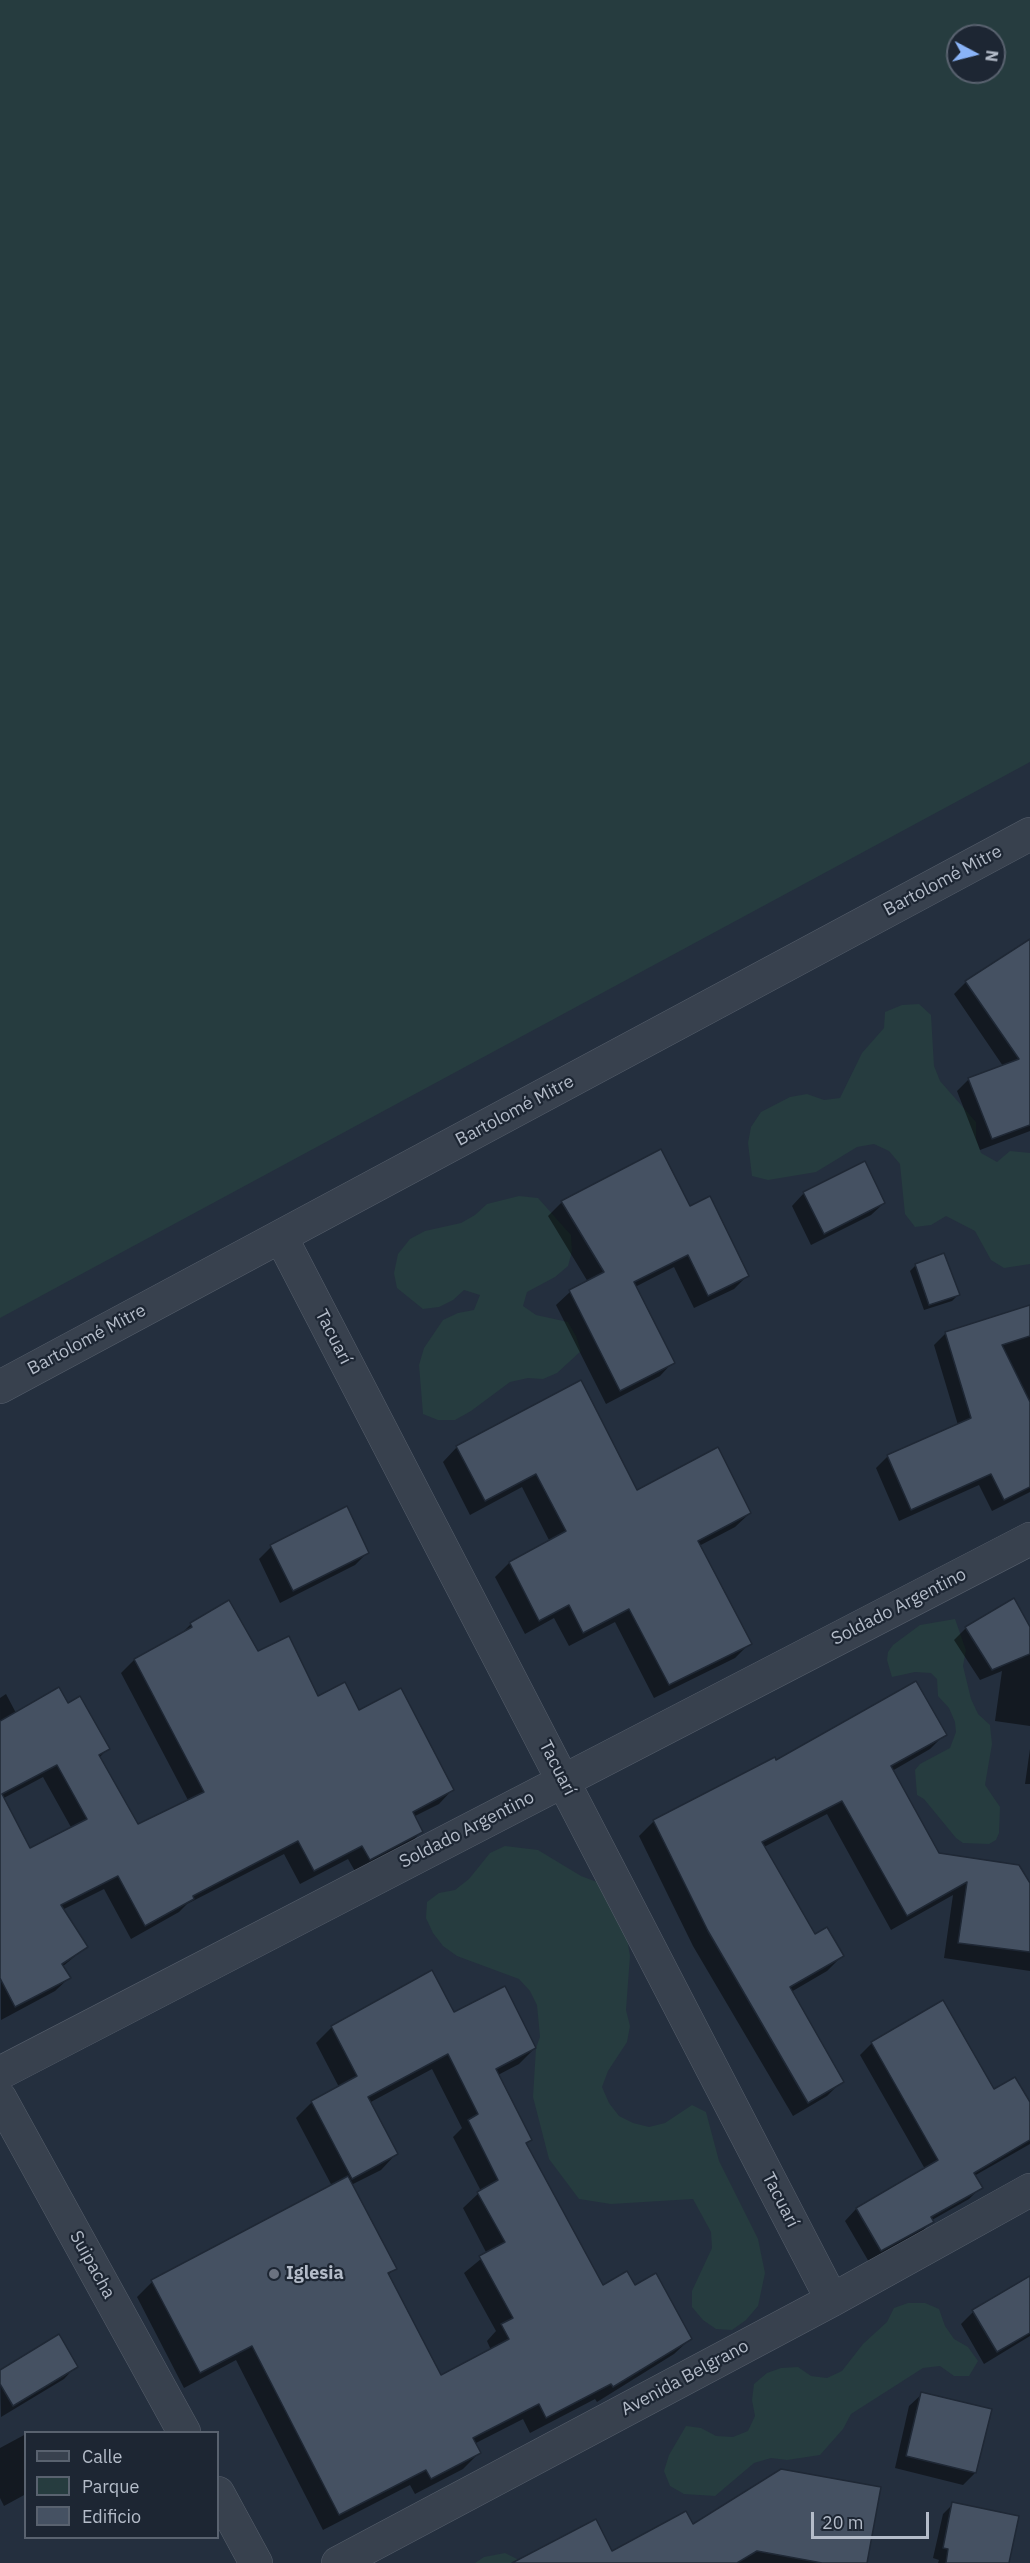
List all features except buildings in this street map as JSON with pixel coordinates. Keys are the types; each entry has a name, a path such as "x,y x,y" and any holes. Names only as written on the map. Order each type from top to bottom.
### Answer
{"street":[{"name":"Bartolomé Mitre","path":"0,1387 1030,834"},
{"name":"Tacuarí","path":"281,1237 832,2300"},
{"name":"Soldado Argentino","path":"0,2073 1030,1539"},
{"name":"Suipacha","path":"0,2098 183,2431"},
{"name":"Avenida Belgrano","path":"338,2563 832,2300 1030,2190"},
{"path":"219,2495 256,2563"}],"green space":[{"path":"0,0 1030,0 1030,762 0,1318"},
{"path":"919,1004 931,1015 934,1066 940,1081 976,1122 976,1138 981,1153 997,1162 1010,1151 1030,1153 1030,1264 1004,1268 991,1260 975,1231 946,1216 931,1225 915,1227 905,1214 900,1164 889,1151 874,1144 857,1147 816,1172 768,1180 752,1176 748,1143 751,1127 761,1112 790,1097 807,1094 824,1100 840,1098 862,1053 884,1028 885,1012 902,1005"},
{"path":"519,1196 538,1198 571,1235 572,1251 568,1266 555,1277 527,1292 523,1306 536,1315 568,1322 581,1351 557,1373 543,1379 528,1378 510,1382 455,1420 438,1420 423,1414 419,1365 424,1348 443,1320 458,1313 474,1310 480,1295 464,1290 453,1300 439,1307 423,1309 397,1288 394,1273 398,1254 410,1239 425,1231 461,1223 475,1215 487,1204"},
{"path":"955,1619 966,1650 963,1666 971,1699 978,1714 990,1725 992,1744 985,1785 1000,1807 999,1833 996,1840 989,1844 963,1843 956,1838 924,1799 917,1795 915,1770 920,1764 950,1748 956,1732 955,1722 949,1708 938,1696 937,1679 931,1673 915,1672 892,1677 887,1660 888,1652 893,1645 920,1625"},
{"path":"505,1846 538,1850 581,1876 597,1882 624,1921 630,1956 626,2010 630,2026 627,2042 608,2071 602,2087 609,2103 619,2116 649,2127 665,2123 692,2105 706,2112 719,2161 758,2239 765,2273 758,2306 746,2320 732,2330 716,2329 703,2320 692,2307 692,2291 712,2248 711,2232 693,2199 611,2204 579,2199 549,2159 533,2097 536,2048 540,2037 537,2005 530,1991 519,1979 457,1956 443,1946 433,1933 426,1918 427,1902 439,1893 455,1890 469,1879 490,1853"},
{"path":"908,2303 925,2303 939,2309 945,2326 954,2339 968,2347 978,2361 969,2376 954,2376 940,2366 923,2368 851,2414 843,2429 820,2455 787,2460 771,2458 754,2463 715,2496 684,2494 670,2486 664,2471 669,2455 686,2426 701,2428 716,2436 733,2437 748,2431 755,2416 752,2400 754,2384 767,2373 781,2368 798,2367 811,2376 827,2378 842,2371 863,2344 887,2322 894,2308"},
{"path":"505,2553 525,2563 475,2563 484,2557"}],"place":[{"name":"Iglesia","path":"274,2274"}]}
